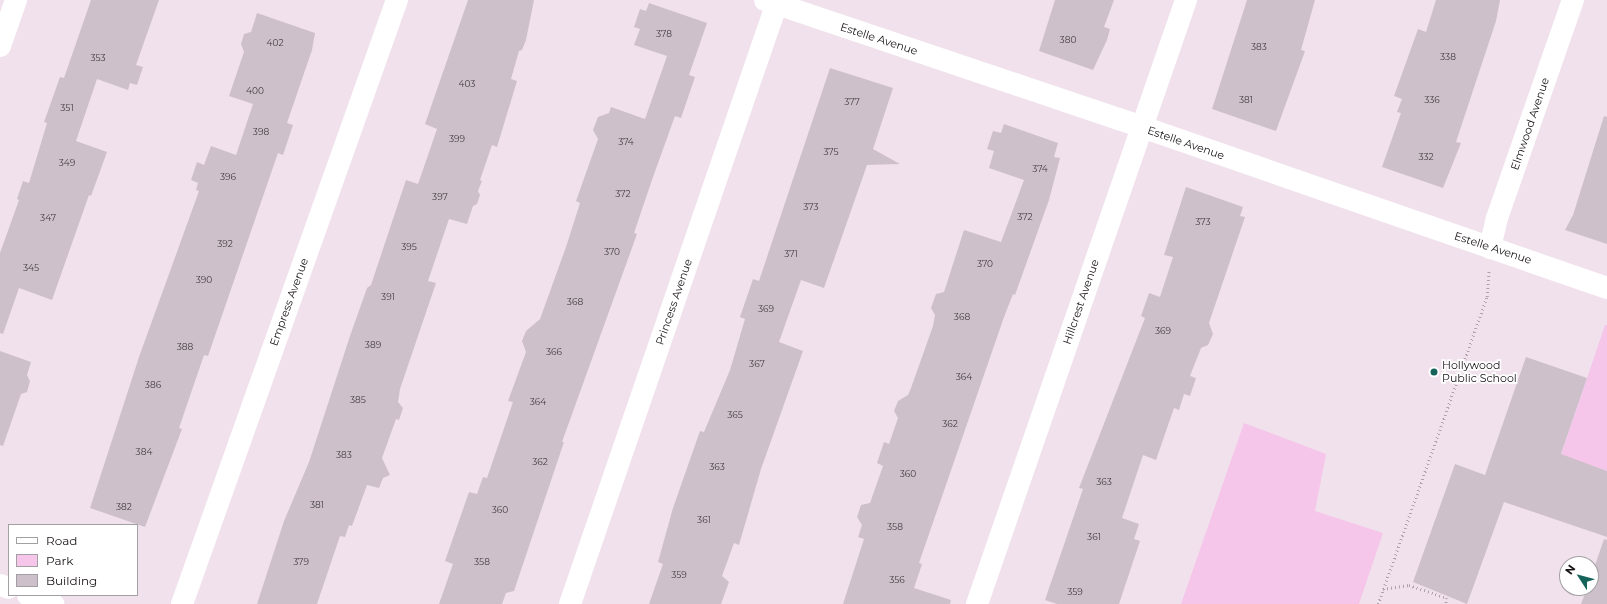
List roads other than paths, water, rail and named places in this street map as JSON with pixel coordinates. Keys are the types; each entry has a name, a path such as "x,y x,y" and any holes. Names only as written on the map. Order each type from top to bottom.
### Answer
{"street":[{"path":"0,46 16,0"},
{"name":"Empress Avenue","path":"182,604 397,0"},
{"name":"Hillcrest Avenue","path":"977,604 1186,0"},
{"name":"Elmwood Avenue","path":"1490,248 1497,218 1573,0"},
{"name":"Estelle Avenue","path":"773,2 1142,127 1607,288"},
{"name":"Princess Avenue","path":"570,604 773,2"},
{"path":"31,596 53,604"}],"place":[{"name":"Hollywood Public School","path":"1434,372"}]}
